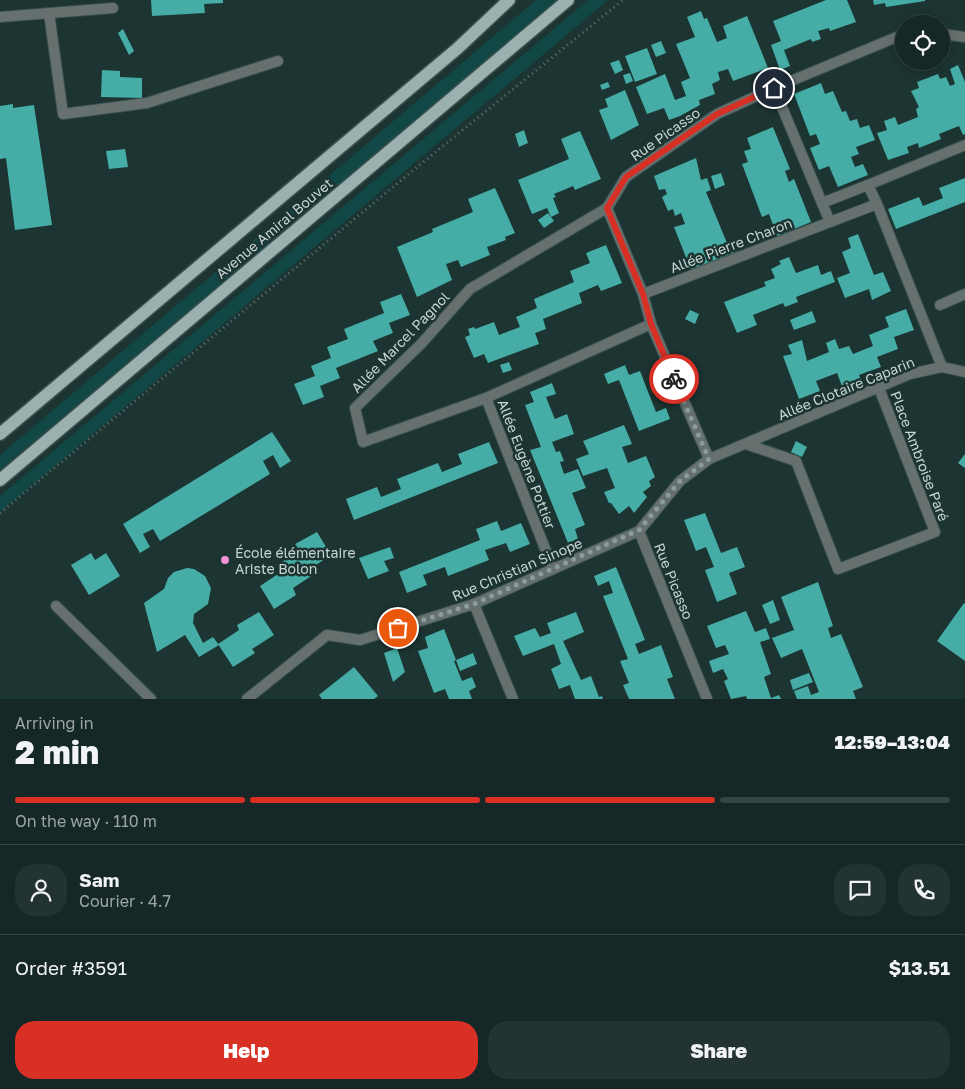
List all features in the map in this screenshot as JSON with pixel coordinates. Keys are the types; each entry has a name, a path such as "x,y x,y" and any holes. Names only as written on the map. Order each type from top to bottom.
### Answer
{"main road":[{"name":"Avenue Amiral Bouvet","path":"0,434 451,55 509,0"},
{"name":"Avenue Amiral Bouvet","path":"0,480 568,0"}],"street":[{"path":"0,17 113,8"},
{"path":"49,13 63,114 148,104 278,61"},
{"path":"950,35 965,37"},
{"name":"Rue Picasso","path":"607,208 626,177 717,114 895,38"},
{"path":"774,88 830,222"},
{"path":"822,202 965,145"},
{"path":"868,185 942,367 965,372"},
{"name":"Allée Pierre Charon","path":"643,294 877,204"},
{"path":"607,208 643,294 651,324 709,459"},
{"name":"Allée Marcel Pagnol","path":"607,208 470,289 422,344 355,408 362,442 486,398 651,324"},
{"path":"940,305 965,294"},
{"name":"Allée Clotaire Caparin","path":"709,459 910,374 942,367"},
{"name":"Place Ambroise Paré","path":"746,444 796,462 838,569 935,532 878,388"},
{"name":"Allée Eugène Pottier","path":"486,398 553,569"},
{"name":"Rue Picasso","path":"707,699 639,530 680,481 709,459"},
{"name":"Rue Christian Sinope","path":"247,699 327,635 360,640 474,604 639,530"},
{"path":"474,604 513,699"},
{"path":"56,606 144,697"}],"path":[{"path":"0,513 422,162 623,0"}],"shaded area":[{"path":"536,0 558,0 0,470 0,455"},
{"path":"588,0 608,0 0,512 0,496"}],"building":[{"path":"151,0 223,0 223,3 204,4 205,13 152,16"},
{"path":"826,0 847,0 856,22 830,31 829,28 818,31 821,39 812,42 811,39 784,50 790,66 780,70 771,45 781,41 773,21"},
{"path":"873,0 925,1 886,7 885,3 874,5"},
{"path":"701,11 704,19 707,18 717,42 727,38 723,26 747,16 768,68 733,81 728,69 718,72 720,80 712,84 715,94 699,100 700,105 669,120 664,108 647,114 636,87 665,74 675,100 686,96 681,82 690,78 676,44 695,37 687,17"},
{"path":"123,29 134,51 129,55 118,33"},
{"path":"661,41 666,53 656,57 651,45"},
{"path":"647,48 657,74 635,82 625,56"},
{"path":"619,60 623,70 615,74 610,63"},
{"path":"958,65 965,82 965,134 963,135 959,126 939,134 941,139 919,148 918,143 907,147 909,153 888,160 877,133 887,130 884,121 895,117 898,125 918,117 916,109 919,107 911,91 919,88 917,82 938,74 940,79 946,77 950,86 955,84 950,69"},
{"path":"102,70 120,71 120,77 142,78 142,98 101,97"},
{"path":"630,73 633,81 626,84 623,75"},
{"path":"608,82 610,87 602,90 600,85"},
{"path":"821,83 825,94 833,91 842,112 846,111 850,121 857,119 860,128 869,125 875,140 856,147 859,154 851,157 855,167 863,164 868,175 838,187 829,166 819,170 810,148 820,144 816,134 810,136 794,94"},
{"path":"625,90 639,125 611,140 599,110 608,107 605,99"},
{"path":"13,104 13,108 34,105 52,225 15,230 6,158 0,159 0,106"},
{"path":"773,127 790,169 785,171 789,182 794,179 811,222 777,236 769,214 762,217 742,164 748,162 744,151 751,149 747,138"},
{"path":"524,130 528,143 519,147 515,134"},
{"path":"580,131 601,179 575,190 573,186 554,194 556,197 553,198 559,213 551,217 547,208 532,214 518,180 569,159 561,139"},
{"path":"125,149 128,167 109,169 106,151"},
{"path":"696,158 701,180 707,178 711,190 706,192 727,243 732,241 737,252 691,270 674,227 685,224 681,213 675,216 673,209 668,211 662,197 667,194 665,189 659,190 654,176"},
{"path":"721,173 725,185 715,189 711,176"},
{"path":"965,178 965,202 896,229 888,209 919,197 923,206 943,198 939,188"},
{"path":"495,188 515,233 505,237 506,240 487,247 490,255 461,267 458,260 446,264 452,280 417,297 397,247 433,232 432,229 473,212 468,199"},
{"path":"548,213 554,221 544,228 538,220"},
{"path":"858,234 874,275 883,272 891,291 872,300 869,289 845,298 837,278 850,273 842,252 851,248 848,238"},
{"path":"606,245 622,283 601,291 598,285 579,293 582,303 543,319 546,329 535,333 539,344 488,363 484,354 474,358 465,337 470,335 468,329 474,327 475,329 494,322 499,335 520,327 516,317 537,308 534,299 574,282 570,271 590,263 586,253"},
{"path":"789,257 796,273 818,265 821,275 831,271 835,282 796,297 798,302 785,307 783,303 753,315 757,325 737,333 724,302 766,286 764,282 775,278 771,269 781,264 779,261"},
{"path":"401,294 410,315 389,323 393,333 373,341 378,351 336,368 340,378 320,386 324,397 303,405 294,384 315,376 311,366 331,358 327,347 348,339 344,329 384,313 380,302"},
{"path":"906,309 914,330 894,337 898,349 877,357 881,367 859,375 864,387 845,394 837,373 816,381 820,391 799,399 783,356 792,354 788,345 802,340 807,361 829,352 826,343 835,339 839,349 849,346 853,354 873,346 869,335 889,327 885,317"},
{"path":"690,310 699,314 695,324 685,319"},
{"path":"812,311 816,322 794,330 790,320"},
{"path":"509,362 512,370 503,373 500,365"},
{"path":"625,365 629,375 640,371 656,412 666,408 670,419 639,431 619,380 608,384 604,374"},
{"path":"552,383 556,394 546,397 554,417 555,419 567,414 574,434 552,442 556,452 560,451 564,461 560,462 564,474 578,469 586,488 572,493 585,525 575,529 578,539 568,543 530,450 541,447 525,405 534,402 530,392"},
{"path":"624,425 632,444 622,447 628,463 646,456 655,477 649,481 651,486 643,492 647,497 634,513 629,506 619,514 609,503 604,492 615,488 607,468 583,476 576,459 589,454 583,441"},
{"path":"272,432 291,461 280,468 273,455 263,461 270,474 160,541 153,529 143,534 150,547 140,553 123,524"},
{"path":"796,441 807,447 802,457 791,452"},
{"path":"489,442 498,463 354,520 346,499 377,487 381,497 401,489 397,479 438,463 442,472 462,464 458,454"},
{"path":"965,454 965,468 958,463"},
{"path":"705,513 721,553 737,547 745,567 729,573 737,594 717,602 705,570 714,567 706,547 696,551 684,520"},
{"path":"497,521 501,531 521,523 530,544 510,552 506,543 485,550 489,560 448,576 445,567 423,575 427,585 407,593 399,572 480,540 476,529"},
{"path":"317,532 331,555 310,569 313,575 293,588 296,595 274,609 260,586 281,572 277,565 298,552 295,544"},
{"path":"390,547 394,558 384,561 389,571 368,579 359,558"},
{"path":"91,553 95,560 106,553 120,576 89,595 71,565"},
{"path":"616,567 645,640 635,644 639,654 661,645 673,677 667,679 675,699 629,699 623,685 629,683 620,661 628,659 603,596 613,593 609,581 598,586 594,576"},
{"path":"187,568 194,569 205,576 211,588 208,604 194,614 193,623 203,643 213,637 219,645 199,657 185,635 157,652 144,603 164,589 168,578 174,572"},
{"path":"818,582 833,626 828,628 831,638 841,634 863,687 853,691 856,699 797,699 794,691 808,686 811,695 819,692 802,649 781,658 772,638 794,630 781,597"},
{"path":"773,600 780,620 770,624 762,605"},
{"path":"965,604 965,661 937,641"},
{"path":"746,611 755,632 766,628 770,639 760,642 771,674 764,677 771,698 779,695 781,699 747,699 746,696 731,699 724,681 728,679 723,669 713,673 709,661 729,654 725,645 716,648 707,626"},
{"path":"259,612 274,635 252,649 255,653 233,667 218,644 239,630 237,625"},
{"path":"576,612 584,632 563,641 581,680 591,676 599,697 602,696 603,699 575,699 570,685 559,689 551,669 561,664 554,644 523,656 514,636 535,628 540,637 551,633 547,623"},
{"path":"444,629 462,681 472,677 476,687 469,691 472,699 449,699 445,689 434,693 418,651 428,648 425,637"},
{"path":"397,648 405,672 393,682 384,653"},
{"path":"473,653 477,664 460,671 456,660"},
{"path":"354,667 378,696 374,699 322,699 319,695"},
{"path":"809,673 813,682 793,690 790,680"}],"way so far":[{"path":"398,628 474,604 639,530 680,481 709,459 674,379"}],"place":[{"name":"École élémentaire Ariste Bolon","path":"225,560"}],"route":[{"path":"674,379 651,324 643,294 607,208 626,177 717,114 774,88"}]}
